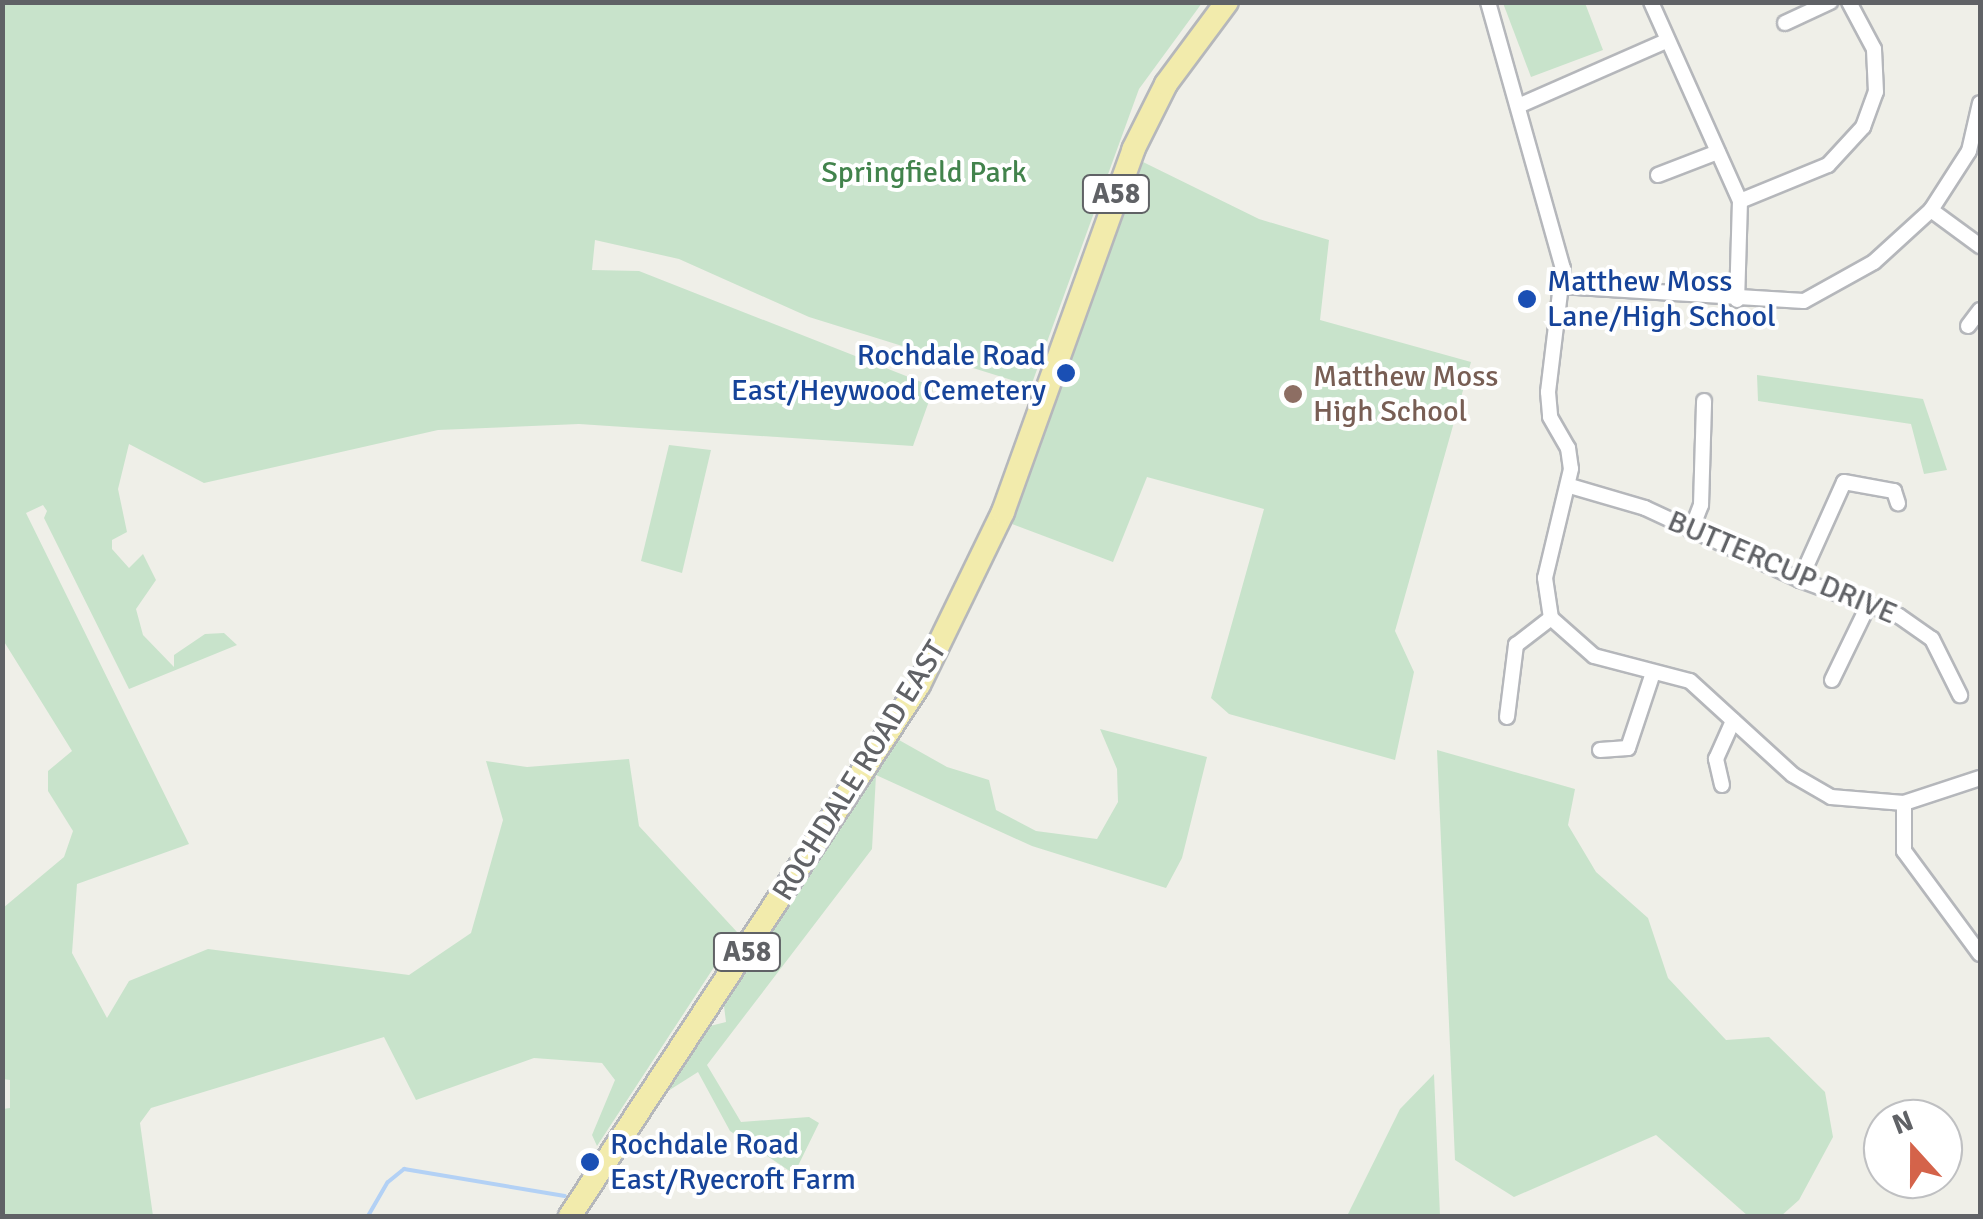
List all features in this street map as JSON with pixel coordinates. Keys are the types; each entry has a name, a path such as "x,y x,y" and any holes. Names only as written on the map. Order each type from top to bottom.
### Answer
{"highway":[{"name":"ROCHDALE ROAD EAST","path":"570,1216 919,685 1003,512 1133,150 1166,84 1227,2"}],"street":[{"path":"1488,2 1563,268 1548,392 1550,417 1568,448 1570,486 1545,578 1551,618 1594,656 1690,681 1792,775 1831,796 1904,804 1980,778"},
{"path":"1651,2 1740,201 1737,300"},
{"path":"1785,23 1830,2"},
{"path":"1740,201 1828,166 1863,127 1876,92 1874,49 1849,2"},
{"path":"1518,106 1666,40"},
{"path":"1560,286 1737,300 1804,301 1874,262 1930,210 1969,151 1980,103"},
{"path":"1658,175 1718,152"},
{"path":"1930,210 1980,246"},
{"path":"1968,326 1980,310"},
{"path":"1692,532 1702,505 1704,402"},
{"path":"1800,580 1844,482 1894,491 1898,503"},
{"name":"BUTTERCUP DRIVE","path":"1570,486 1645,508 1800,580 1900,616 1932,639 1960,695"},
{"path":"1832,680 1868,606"},
{"path":"1507,716 1516,645 1551,618"},
{"path":"1600,750 1628,748 1653,674"},
{"path":"1722,785 1716,759 1734,720"},
{"path":"1904,804 1904,851 1980,954"}],"green space":[{"name":"Springfield Park","path":"3,2 1202,3 1139,89 1031,386 809,317 679,259 595,240 592,270 639,271 934,387 913,446 579,424 438,430 204,483 129,444 118,489 127,532 112,540 112,549 129,568 143,554 156,580 136,609 143,635 174,667 174,655 205,634 224,633 237,645 129,689 44,518 47,511 43,505 26,513 189,844 77,884 72,953 107,1018 129,981 208,949 409,975 471,933 503,820 486,761 527,767 629,759 639,826 737,932 597,1146 592,1135 615,1080 602,1063 534,1058 416,1100 384,1037 151,1108 140,1123 153,1216 3,1216 3,1109 10,1108 10,1080 2,1079 3,908 64,857 73,831 48,791 48,771 72,751 3,640"},
{"path":"1503,3 1585,3 1603,50 1531,77"},
{"path":"1143,162 1259,219 1329,240 1320,320 1471,362 1395,631 1414,672 1395,760 1229,714 1211,698 1264,509 1147,477 1113,562 1012,524"},
{"path":"1757,375 1923,399 1947,470 1924,474 1911,424 1758,401"},
{"path":"669,445 711,450 682,573 641,561"},
{"path":"1100,729 1207,757 1182,858 1166,888 1032,846 876,775 872,849 707,1065 741,1122 809,1117 819,1123 794,1174 730,1131 698,1072 668,1091 710,1026 726,1022 724,1006 899,740 947,767 989,780 996,810 1036,831 1097,839 1118,802 1117,769"},
{"path":"1437,750 1575,789 1568,825 1596,872 1648,918 1668,978 1726,1040 1769,1037 1825,1092 1833,1137 1799,1200 1781,1216 1748,1216 1656,1135 1514,1197 1455,1160"},
{"path":"1434,1074 1440,1216 1347,1216 1400,1109"}],"waterway":[{"path":"368,1216 388,1182 404,1169 565,1196"}],"place":[{"name":"Matthew Moss Lane/High School","path":"1527,299"},
{"name":"Rochdale Road East/Heywood Cemetery","path":"1066,373"},
{"name":"Matthew Moss High School","path":"1293,394"},
{"name":"Rochdale Road East/Ryecroft Farm","path":"590,1162"}]}
